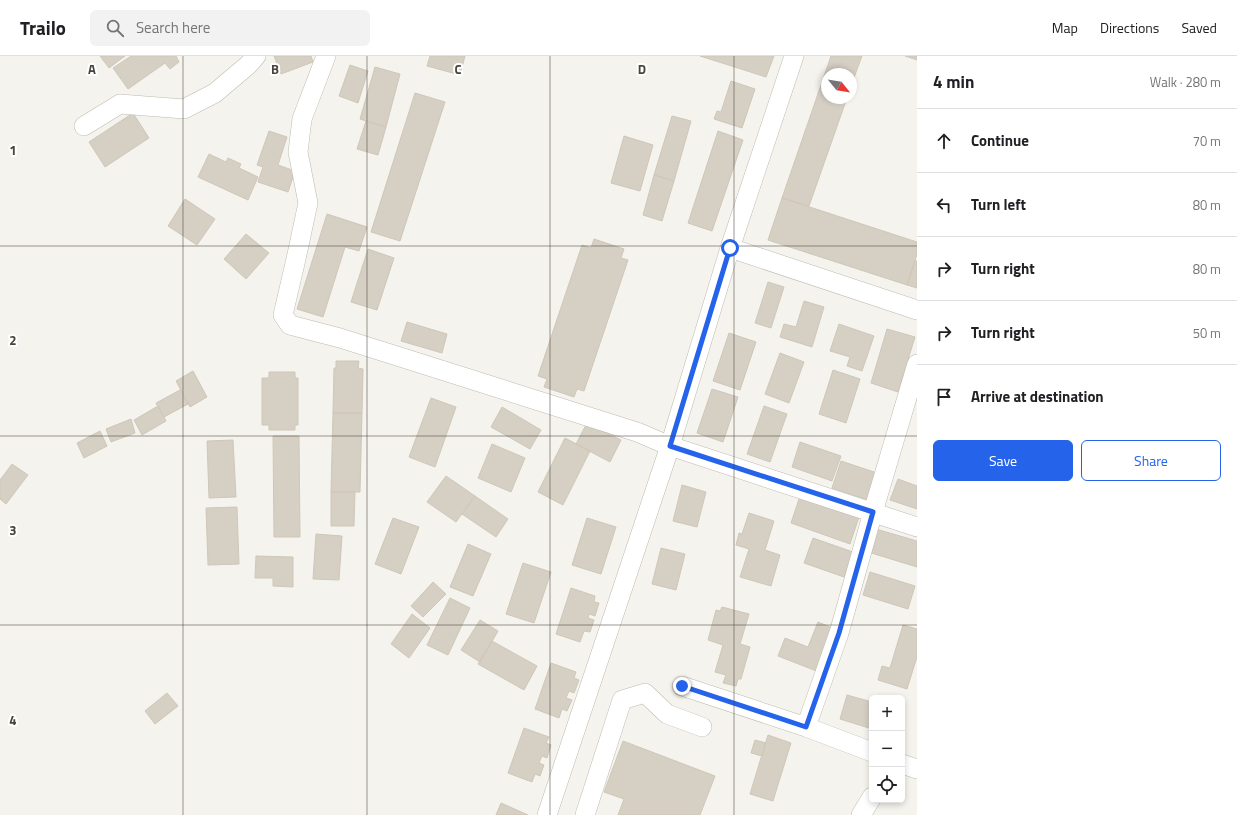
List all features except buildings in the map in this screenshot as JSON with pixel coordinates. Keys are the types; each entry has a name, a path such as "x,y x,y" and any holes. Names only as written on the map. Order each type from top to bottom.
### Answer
{"street":[{"path":"84,126 120,104 184,109 215,93 248,65 256,56"},
{"path":"326,56 302,119 298,152 308,203 283,315 290,325 340,338 637,432 670,446 917,527"},
{"path":"552,814 670,446 730,248 794,56"},
{"path":"730,248 917,310"},
{"path":"806,727 839,633 917,364"},
{"path":"682,686 806,727 869,751"},
{"path":"585,815 622,700 645,693 667,714 702,727"},
{"path":"905,765 917,769"},
{"path":"861,815 869,802"}],"route":[{"path":"682,686 806,727 839,633 873,512 670,446 730,248"}]}
